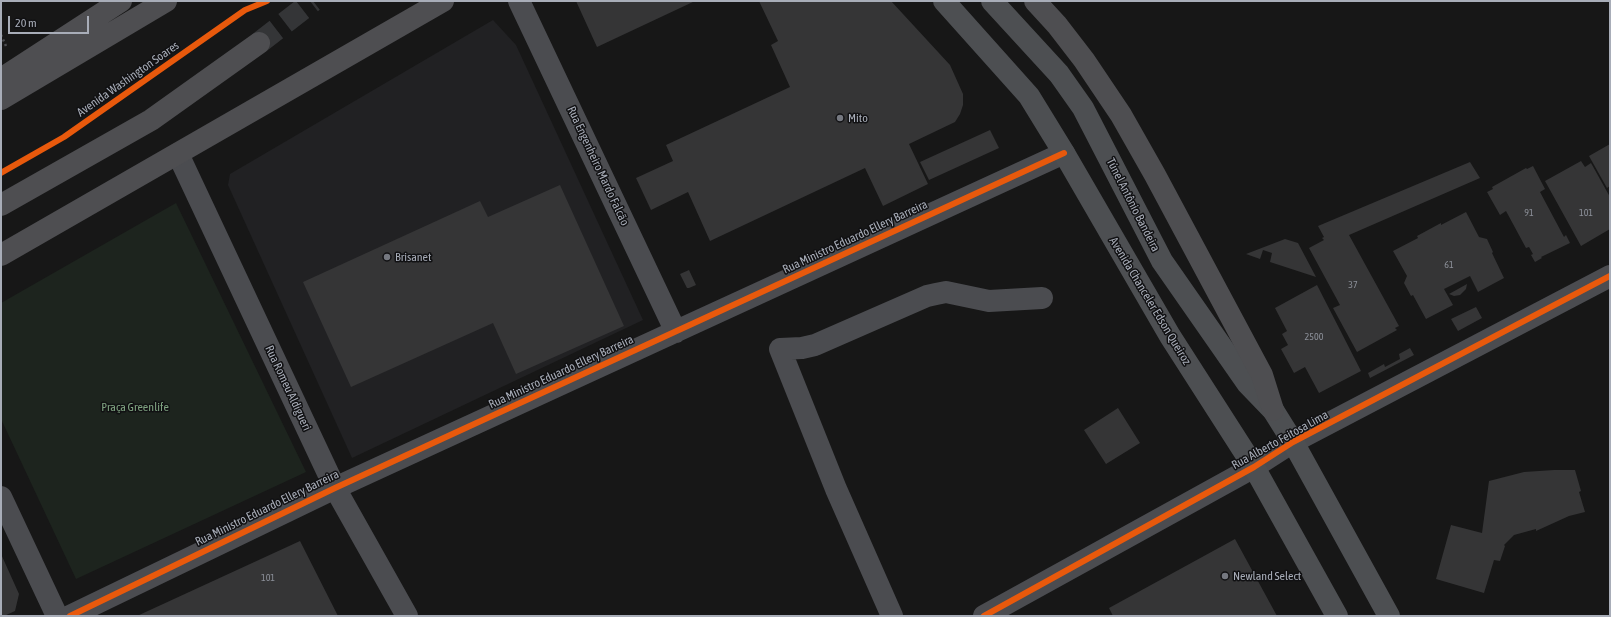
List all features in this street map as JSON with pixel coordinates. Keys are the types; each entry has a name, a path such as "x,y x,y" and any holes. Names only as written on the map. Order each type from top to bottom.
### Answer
{"highway":[{"path":"1,79 121,1"},
{"path":"1,99 166,1"},
{"path":"1,255 443,1"},
{"path":"1035,1 1057,25 1084,60 1124,121 1155,175 1262,375 1273,410"},
{"path":"1,205 151,120 259,43"}],"main road":[{"name":"Avenida Chanceler Edson Queiroz","path":"944,1 1029,96 1064,153 1170,336 1254,467 1336,616"},
{"name":"Túnel Antônio Bandeira","path":"992,1 1059,74 1083,108 1162,261 1248,383 1273,410"},
{"path":"1273,410 1294,442 1389,616"}],"street":[{"name":"Rua Engenheiro Mardo Falcão","path":"519,1 676,332"},
{"name":"Rua Ministro Eduardo Ellery Barreira","path":"70,616 335,488 1064,153"},
{"name":"Rua Romeu Aldigueri","path":"178,154 335,488 407,616"},
{"name":"Rua Alberto Feitosa Lima","path":"984,616 1254,467 1294,442 1610,276"},
{"path":"892,616 836,489 780,349 802,348 815,345 927,296 946,292 989,301 1042,298"},
{"path":"1,498 57,616"}],"path":[{"path":"1,35 6,47"}],"shaded area":[{"path":"493,20 516,45 643,320 352,458 228,185 230,174"}],"green space":[{"name":"Praça Greenlife","path":"176,203 306,472 76,579 1,419 1,303"}],"building":[{"path":"576,1 695,1 597,47"},
{"name":"Mito","path":"759,1 891,1 950,65 963,94 963,105 955,122 909,144 928,184 883,206 865,168 710,241 688,192 651,210 636,178 673,161 666,145 790,87 771,45 778,41"},
{"path":"990,130 999,148 929,180 920,162"},
{"path":"1610,144 1610,186 1607,188 1589,156"},
{"path":"1581,161 1585,167 1591,163 1610,197 1610,229 1581,246 1545,181"},
{"path":"1470,162 1480,178 1349,235 1399,326 1395,328 1397,330 1357,352 1333,308 1340,305 1309,248 1324,240 1318,226"},
{"path":"1533,166 1545,189 1540,192 1564,237 1566,235 1570,243 1541,257 1542,258 1535,262 1531,255 1533,254 1529,247 1526,248 1506,211 1500,215 1487,192 1493,189 1492,187 1526,168 1527,169"},
{"path":"560,185 624,326 516,374 493,323 351,387 303,282 480,201 488,217"},
{"path":"1466,212 1479,237 1487,239 1504,278 1478,292 1470,276 1444,289 1453,305 1426,319 1413,295 1411,296 1404,283 1407,276 1393,251 1418,238 1417,236 1441,223 1441,225"},
{"path":"1285,239 1298,243 1316,277 1270,262 1272,253 1263,250 1260,259 1246,254"},
{"path":"689,270 696,285 687,288 680,274"},
{"path":"1467,284 1466,289 1460,295 1454,296 1449,294"},
{"path":"1317,285 1361,371 1319,393 1305,367 1294,373 1281,349 1288,345 1282,334 1287,331 1275,308"},
{"path":"1476,307 1482,318 1458,331 1451,319"},
{"path":"1410,348 1414,355 1370,378 1368,373 1384,364 1385,367 1400,359 1399,354"},
{"path":"1118,408 1140,443 1106,464 1084,430"},
{"path":"1575,470 1581,491 1579,492 1585,512 1569,516 1536,531 1536,529 1514,535 1504,545 1505,546 1500,561 1494,560 1484,593 1436,579 1451,525 1482,533 1489,481 1524,472"},
{"path":"1235,539 1277,616 1113,616 1109,608"},
{"path":"300,541 338,616 137,616"},
{"path":"1,554 19,594 15,611 4,616 1,616"}],"tunnel":[{"path":"259,43 313,1"}],"cycle path":[{"name":"Avenida Washington Soares","path":"1,173 64,137 245,10 267,1"},
{"path":"70,616 335,488 1064,153"},
{"path":"984,616 1254,467 1293,442 1610,276"}],"place":[{"name":"Mito","path":"840,118"},
{"name":"Brisanet","path":"387,257"},
{"name":"Newland Select","path":"1225,576"}]}
